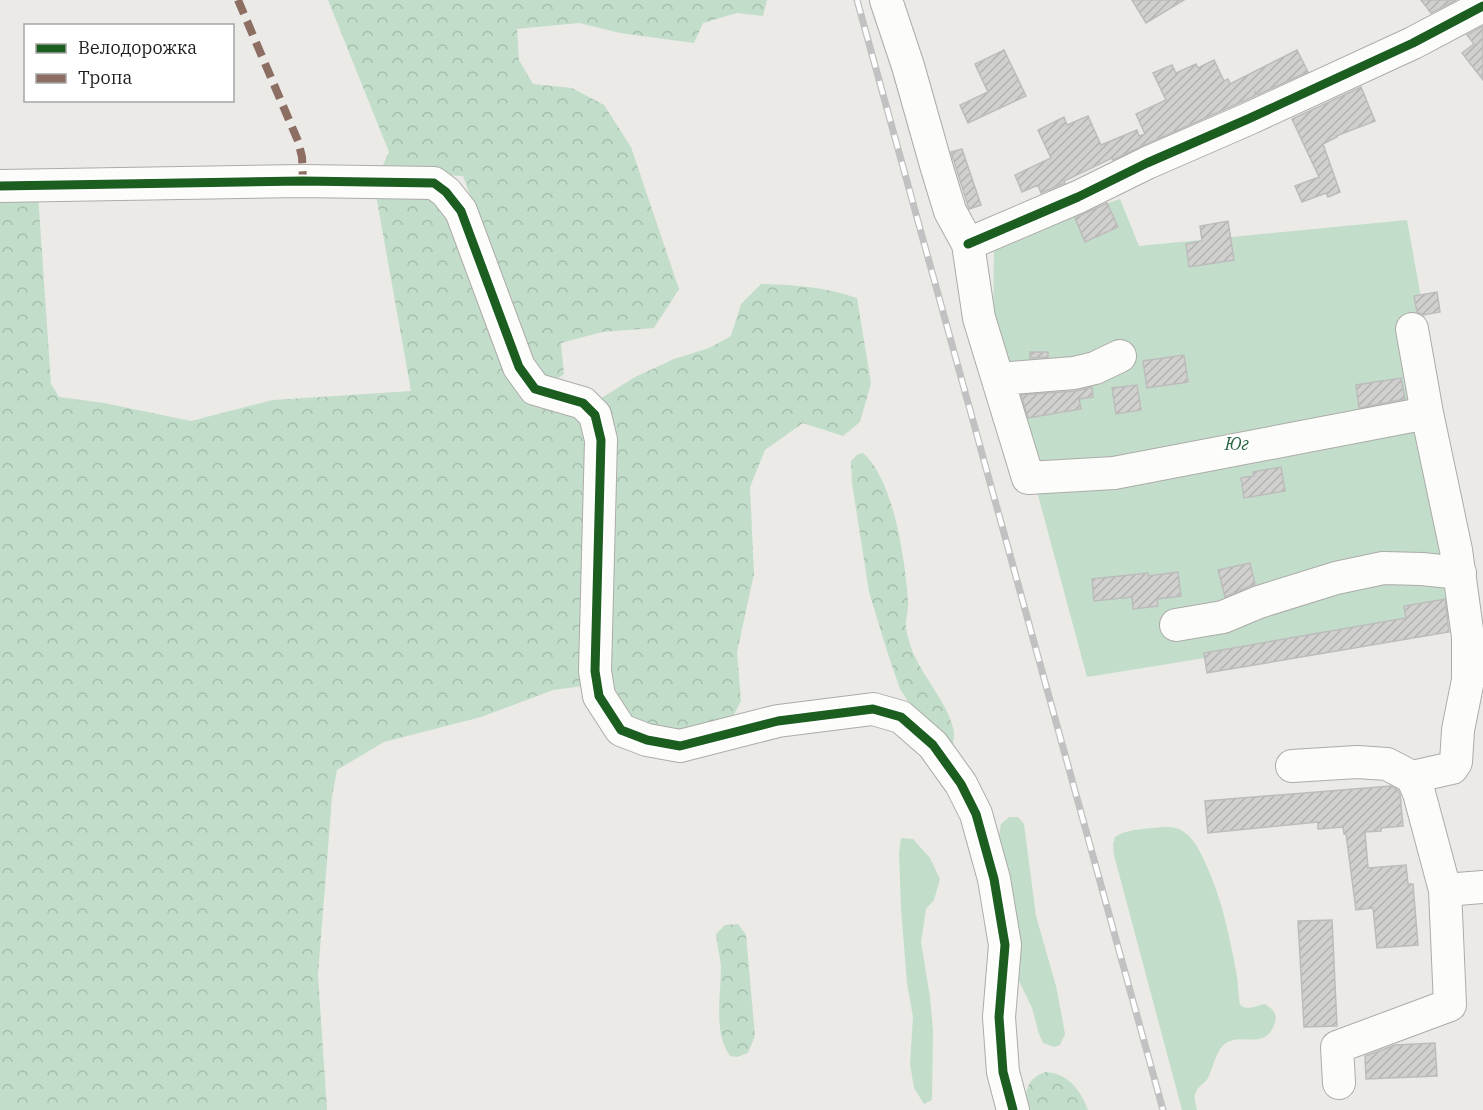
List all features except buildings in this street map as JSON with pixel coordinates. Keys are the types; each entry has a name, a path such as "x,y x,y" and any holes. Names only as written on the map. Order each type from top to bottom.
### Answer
{"street":[{"path":"886,0 908,66 950,210 968,244 980,318 1028,478 1114,473 1427,413"},
{"path":"968,244 1078,197 1147,163 1413,43 1483,6"},
{"path":"0,186 303,181 434,183 446,192 461,211 519,367 535,389 583,403 595,415 601,440 595,671 599,696 621,730 647,740 680,746 778,721 873,709 901,717 933,745 961,784 976,814 994,879 1005,945 999,1017 1003,1072 1013,1110"},
{"path":"1412,329 1460,573 1468,637 1468,680 1458,730 1456,762 1452,768 1412,777"},
{"path":"998,379 1074,373 1095,368 1120,356"},
{"path":"1176,626 1223,617 1259,602 1336,579 1383,568 1460,573"},
{"path":"1292,766 1356,762 1387,764 1412,777 1419,793 1445,890 1450,1005 1337,1047 1339,1083"},
{"path":"1445,890 1483,887"}],"green space":[{"path":"328,0 767,0 763,16 737,13 703,23 694,43 620,33 579,23 517,29 519,60 533,84 572,88 604,105 631,147 679,289 654,328 602,332 561,343 564,374 554,381 544,377 527,355 463,176 393,173 383,165 389,152"},
{"path":"0,194 38,194 51,384 59,397 104,403 191,421 273,400 411,391 376,195 442,197 514,372 576,414 635,377 674,359 709,348 731,336 741,304 761,284 810,287 857,298 871,383 860,422 843,436 803,423 765,450 750,487 754,574 737,652 741,701 731,720 661,733 630,724 598,684 553,690 481,717 384,742 337,770 332,797 318,975 327,1110 0,1110"},
{"name":"Юг","path":"1120,199 1139,246 1407,220 1478,614 1087,677 993,328 994,242"},
{"path":"863,453 874,465 890,501 904,564 908,600 907,634 917,660 942,701 951,722 954,732 952,751 921,722 900,689 869,592 852,483 851,461"},
{"path":"1009,817 1018,817 1024,824 1036,916 1056,986 1065,1034 1060,1045 1054,1047 1043,1043 1016,969 1013,899 999,835 1001,824"},
{"path":"1162,827 1182,830 1196,846 1205,862 1225,918 1240,1004 1248,1008 1265,1004 1276,1016 1271,1031 1266,1036 1254,1040 1234,1040 1221,1048 1208,1078 1195,1094 1197,1110 1182,1110 1114,855 1115,837 1120,834 1132,830"},
{"path":"901,838 913,839 930,858 940,879 934,900 926,909 921,942 933,1030 932,1100 924,1104 914,1088 910,1064 913,1017 907,983 901,908 899,853"},
{"path":"738,924 746,935 755,1036 748,1053 737,1057 730,1056 721,1036 719,1013 721,967 716,934 725,925"},
{"path":"1046,1072 1061,1076 1073,1084 1088,1110 1025,1110 1030,1082"}],"railway":[{"path":"857,0 1163,1110"}],"marked path":[{"path":"238,0 298,141 302,157 303,181"}],"cycle path":[{"path":"968,244 1078,197 1147,163 1413,43 1483,6"},
{"path":"0,186 303,181 434,183 446,192 461,211 519,367 535,389 583,403 595,415 601,440 595,671 599,696 621,730 647,740 680,746 778,721 873,709 901,717 933,745 961,784 976,814 994,879 1005,945 999,1017 1003,1072 1013,1110"}]}
